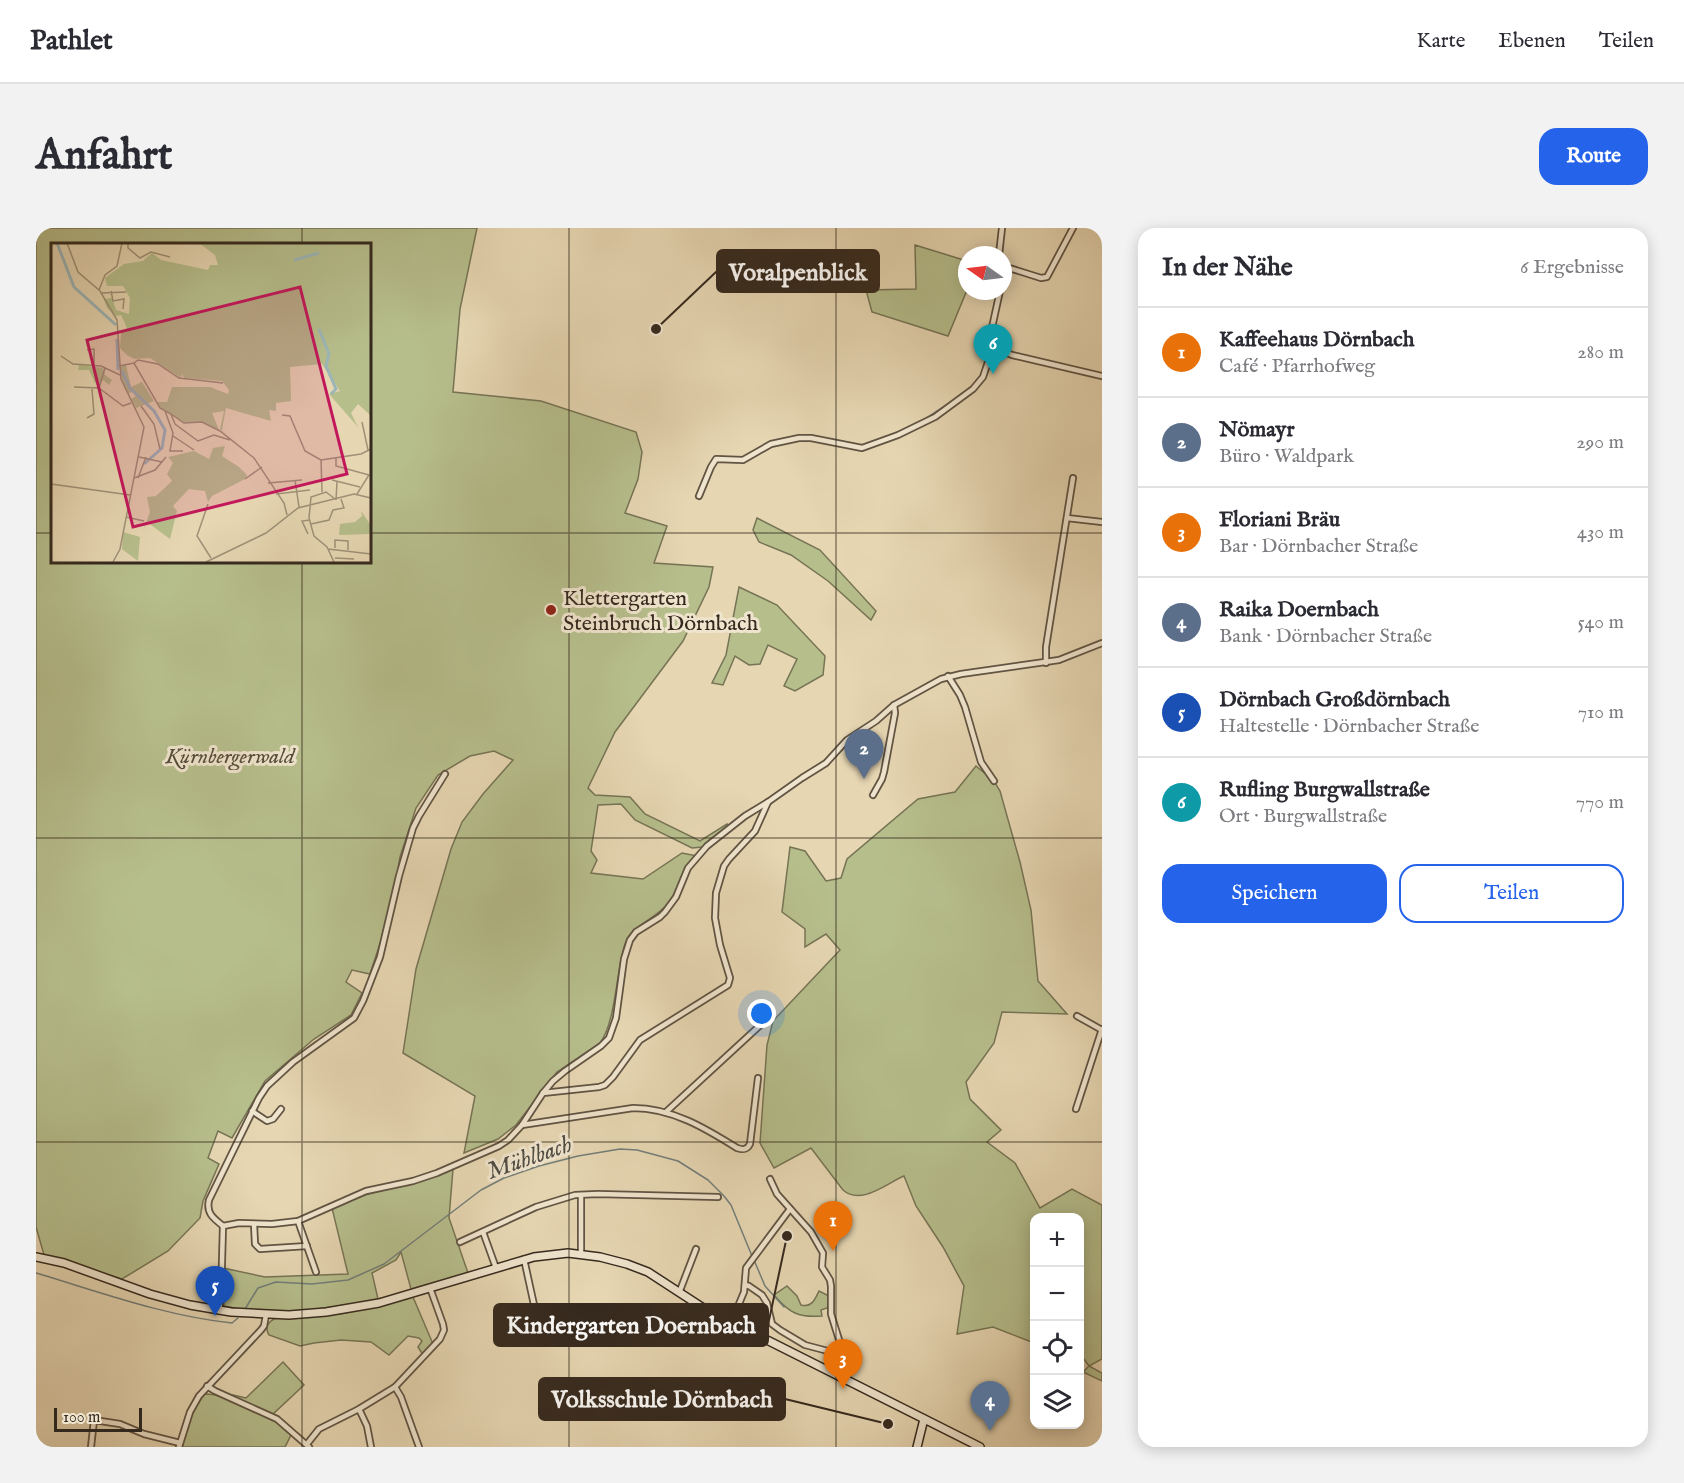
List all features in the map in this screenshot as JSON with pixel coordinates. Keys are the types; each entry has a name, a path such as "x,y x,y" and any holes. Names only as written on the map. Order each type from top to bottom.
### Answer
{"street":[{"path":"1000,246 1002,228"},
{"path":"1012,269 1041,278 1047,277 1073,228"},
{"path":"699,496 716,459 743,460 771,444 799,438 855,447 869,446 935,417 973,389 982,377 993,347 991,332 998,300"},
{"path":"993,347 1012,355 1102,376"},
{"path":"1046,663 1046,647 1073,478"},
{"path":"1067,518 1102,522"},
{"path":"223,1226 239,1223 298,1221 366,1191 437,1173 499,1146 522,1125 553,1081 601,1047 609,1038 616,1018 624,958 633,935 665,912 676,897 688,868 707,846 745,816 826,763 847,740 876,721 894,705 929,685 948,676 1046,663 1069,657 1102,643"},
{"path":"948,676 965,706 981,762 994,781"},
{"path":"873,795 884,772 895,713 894,705"},
{"path":"223,1226 208,1211 209,1200 252,1111 267,1086 293,1062 354,1018 363,1001 380,957 413,828 445,774"},
{"path":"543,1094 599,1087 605,1084 613,1077 640,1040 728,985 729,974 715,918 716,893 724,866 754,831 768,802"},
{"path":"1076,1109 1102,1030 1077,1016"},
{"path":"666,1112 768,1018"},
{"path":"522,1125 633,1108 648,1108 666,1112 695,1124 737,1148 746,1149 750,1144 758,1078"},
{"path":"252,1111 267,1120 273,1119 281,1109"},
{"path":"770,1179 777,1194 811,1232 823,1253 822,1268 831,1286 831,1314 846,1365 840,1377"},
{"path":"581,1195 581,1254"},
{"path":"459,1242 536,1207 562,1198 581,1195 718,1197"},
{"path":"731,1323 744,1292 744,1274 750,1261 790,1209"},
{"path":"298,1221 316,1272"},
{"path":"254,1224 255,1244 260,1249 307,1246"},
{"path":"219,1311 223,1226"},
{"path":"483,1232 496,1268"},
{"path":"679,1293 696,1249"},
{"path":"36,1257 64,1263 172,1301 219,1311 266,1315 310,1314 379,1303 524,1259 556,1254 600,1257 627,1264 654,1276 699,1307 980,1447"},
{"path":"524,1259 541,1337"},
{"path":"745,1285 762,1295 767,1303 772,1324 780,1330 805,1345 843,1355"},
{"path":"207,1386 277,1419 308,1446 319,1430 395,1387 435,1346 443,1335 442,1324 430,1288"},
{"path":"91,1447 94,1420 120,1424 179,1445 194,1403 207,1386 261,1330 266,1315"},
{"path":"395,1387 401,1397 419,1447"},
{"path":"359,1409 367,1426 371,1447"},
{"path":"917,1447 924,1419"}],"green space":[{"name":"Kürnbergerwald","path":"36,228 477,228 460,309 453,392 541,401 636,432 642,452 638,479 625,513 667,526 654,563 713,567 709,587 683,641 615,732 588,788 595,795 630,797 645,814 700,841 727,824 729,826 702,847 692,848 635,820 621,804 598,805 591,851 597,860 591,873 643,879 682,853 697,856 663,909 628,937 622,955 613,1010 600,1043 557,1072 516,1125 498,1139 464,1153 475,1096 403,1053 416,969 451,849 462,822 513,760 494,751 470,756 438,775 416,808 400,857 392,907 370,974 352,970 346,982 362,993 351,1015 314,1039 265,1081 232,1138 218,1131 208,1158 219,1164 203,1201 200,1218 168,1251 122,1279 44,1255 36,1227"},
{"path":"915,245 958,258 958,300 963,300 948,336 872,312 866,290 916,289"},
{"path":"757,518 820,550 876,611 871,620 828,581 791,555 759,542 753,530"},
{"path":"739,587 777,605 825,656 823,675 795,691 784,686 797,659 768,645 760,664 749,665 735,656 723,685 712,683 726,655"},
{"path":"976,766 994,781 1000,791 1031,910 1038,981 1067,1014 1002,1012 994,1043 966,1082 970,1099 1001,1130 987,1142 1015,1163 1040,1208 1072,1189 1102,1205 1102,1359 1089,1366 1084,1359 1084,1213 1030,1213 1030,1341 993,1327 957,1334 964,1286 943,1247 916,1206 904,1176 874,1192 858,1196 843,1190 811,1148 774,1168 760,1143 767,1045 773,1021 840,950 826,934 805,947 805,929 782,912 790,847 805,851 826,881 841,878 847,859 918,799 955,792"},
{"path":"453,1169 449,1218 468,1273 411,1289 401,1252 396,1260 372,1273 378,1299 340,1306 282,1311 224,1306 223,1268 265,1277 348,1274 332,1208 365,1195 436,1176"},
{"path":"787,1286 797,1296 801,1305 810,1304 819,1291 829,1296 830,1303 827,1308 821,1310 822,1316 795,1313 774,1295"},
{"path":"413,1297 433,1344 423,1355 418,1347 422,1341 419,1338 408,1336 389,1355 371,1342 341,1340 300,1346 269,1335 267,1330 270,1322 278,1318 341,1314"},
{"path":"283,1362 304,1385 273,1414 224,1393 246,1398"},
{"path":"1089,1366 1102,1373 1102,1381 1084,1372"},
{"path":"205,1394 238,1402 284,1427 292,1433 285,1447 181,1447 193,1412"}],"waterway":[{"path":"960,396 975,384"},
{"path":"922,421 951,402"},
{"name":"Mühlbach","path":"245,1309 258,1288 276,1282 312,1284 348,1280 384,1264 481,1190 504,1178 578,1156 620,1149 637,1150 678,1161 708,1180 731,1205 752,1256"},
{"name":"Mühlbach","path":"754,1260 765,1286 784,1307"},
{"name":"Mühlbach","path":"36,1273 182,1315 232,1323 238,1318"}],"place":[{"name":"Voralpenblick","path":"656,329"},
{"name":"Rufling Burgwallstraße","path":"993,374"},
{"name":"Klettergarten Steinbruch Dörnbach","path":"551,610"},
{"name":"Nömayr","path":"864,779"},
{"name":"Kindergarten Doernbach","path":"787,1236"},
{"name":"Kaffeehaus Dörnbach","path":"833,1251"},
{"name":"Dörnbach Großdörnbach","path":"215,1316"},
{"name":"Floriani Bräu","path":"843,1389"},
{"name":"Volksschule Dörnbach","path":"888,1424"},
{"name":"Raika Doernbach","path":"990,1431"}]}
